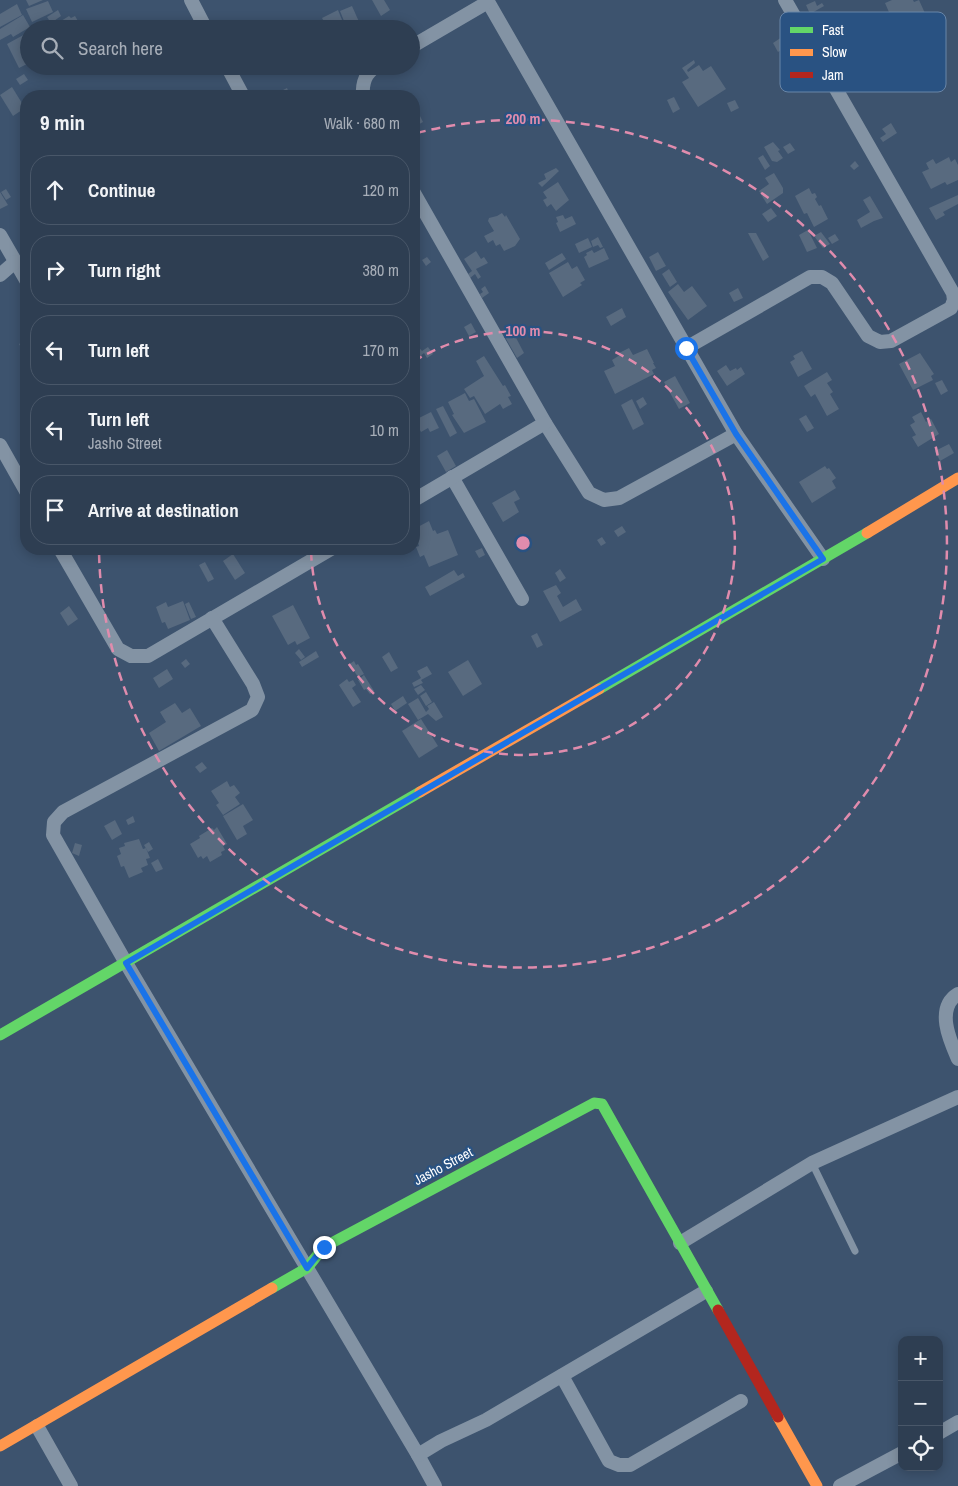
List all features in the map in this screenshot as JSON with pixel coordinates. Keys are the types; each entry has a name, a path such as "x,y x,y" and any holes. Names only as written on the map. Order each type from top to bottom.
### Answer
{"street":[{"path":"191,0 201,20"},
{"path":"785,0 792,12"},
{"path":"420,42 488,1 736,434 823,559"},
{"path":"232,75 240,90"},
{"path":"362,90 362,86 367,75"},
{"path":"686,348 810,277 822,278 832,283 868,336 880,342 891,342 951,308 956,299 953,293 838,92"},
{"path":"420,203 545,422 589,493 604,500 620,498 736,434"},
{"path":"0,235 20,270"},
{"path":"0,275 15,262"},
{"path":"420,496 545,422"},
{"path":"0,445 20,480"},
{"path":"452,477 522,599"},
{"path":"0,1034 823,559 958,478"},
{"path":"63,555 118,649 131,656 148,656 320,555"},
{"path":"212,618 253,684 258,697 252,710 63,812 54,822 53,835 126,963 435,1486"},
{"path":"958,994 949,1003 946,1017 947,1035 958,1059"},
{"path":"817,1486 680,1243 812,1163 958,1096"},
{"name":"Jasho Street","path":"307,1268 324,1247 594,1103 602,1104 680,1243"},
{"path":"0,1446 307,1268"},
{"path":"418,1455 486,1420 706,1291"},
{"path":"562,1376 609,1461 619,1465 630,1465 741,1402"},
{"path":"943,1430 958,1422"},
{"path":"37,1426 71,1486"},
{"path":"840,1486 898,1455"}],"lane":[{"path":"812,1163 855,1251"}],"building":[{"path":"26,0 43,0 29,6"},
{"path":"372,0 384,0 390,10 381,16"},
{"path":"892,0 913,0 914,2 919,0 924,12 889,12 885,3"},
{"path":"48,1 53,12 36,20 31,20 26,9"},
{"path":"815,1 817,6 822,3 824,6 814,12 809,12 806,5"},
{"path":"17,4 22,15 0,27 0,14"},
{"path":"352,6 358,20 344,20 340,11"},
{"path":"58,10 61,16 55,20 49,20 47,17"},
{"path":"338,10 342,20 323,20 322,18"},
{"path":"23,15 26,20 20,20 20,33 13,37 11,34 0,40 0,29"},
{"path":"69,16 71,18 75,16 77,20 63,20"},
{"path":"20,37 20,68 19,68 7,44"},
{"path":"780,38 780,51 778,52 773,43"},
{"path":"694,60 695,63 687,70 688,72 699,65 703,71 711,66 726,89 698,107 682,82 689,78 682,68"},
{"path":"25,75 28,80 20,85 16,79"},
{"path":"12,87 20,100 20,111 13,116 0,95"},
{"path":"674,97 680,109 673,113 667,100"},
{"path":"735,100 739,108 731,112 727,103"},
{"path":"891,123 897,133 883,142 880,138 886,134 882,129"},
{"path":"773,142 780,150 778,151 783,158 777,162 772,161 764,147"},
{"path":"790,143 795,150 788,154 783,147"},
{"path":"763,155 770,166 765,170 758,158"},
{"path":"949,157 951,162 955,159 958,165 958,180 947,185 945,182 931,189 922,172 929,169 926,163 933,159 936,164"},
{"path":"855,161 859,166 854,170 850,166"},
{"path":"556,168 559,171 542,187 538,183 546,179 544,174"},
{"path":"774,173 783,188 783,193 767,204 759,191 769,184 765,178"},
{"path":"558,182 569,200 556,211 551,204 547,207 543,200 547,198 543,192"},
{"path":"809,188 812,194 815,193 817,197 815,199 819,206 821,205 828,219 814,227 807,213 804,214 795,196"},
{"path":"6,189 11,197 6,200 1,192"},
{"path":"0,192 8,205 0,209"},
{"path":"958,195 958,204 943,212 945,215 936,220 929,208"},
{"path":"870,196 883,218 861,228 857,220 870,212 863,200"},
{"path":"771,208 777,216 768,222 762,214"},
{"path":"502,213 505,217 506,215 520,239 515,246 504,251 500,244 496,246 493,240 488,243 484,236 494,231 488,221 489,218"},
{"path":"563,215 565,219 572,216 576,224 560,232 556,223 558,222 556,217"},
{"path":"808,230 817,248 807,252 799,235"},
{"path":"821,232 830,244 823,248 814,236"},
{"path":"748,233 756,233 769,257 763,261"},
{"path":"835,234 839,240 832,244 828,238"},
{"path":"598,237 603,247 600,248 598,245 593,247 591,241"},
{"path":"588,238 592,247 579,253 575,244"},
{"path":"604,248 609,259 589,268 584,257 587,255 586,253 592,250 594,253"},
{"path":"476,251 481,259 484,257 488,263 476,269 481,277 478,279 475,274 470,278 468,274 472,271 464,259"},
{"path":"658,252 666,266 656,271 649,257"},
{"path":"562,253 566,259 549,270 545,263"},
{"path":"427,257 431,262 426,266 422,260"},
{"path":"568,262 572,269 577,266 585,280 580,283 582,285 563,297 549,273"},
{"path":"669,269 677,282 670,287 662,274"},
{"path":"678,284 684,292 692,286 707,306 688,320 668,292"},
{"path":"485,286 489,293 482,298 480,294 483,292 481,289"},
{"path":"738,288 743,298 734,302 729,293"},
{"path":"622,308 626,317 611,326 606,317"},
{"path":"471,323 476,332 469,336 464,327"},
{"path":"513,332 524,353 517,358 505,337"},
{"path":"428,347 433,354 427,358 424,353 420,356 420,349 422,351"},
{"path":"629,348 633,355 647,349 656,368 652,370 654,374 615,394 604,371 615,366 612,360 620,355 619,353"},
{"path":"802,351 812,369 798,377 790,362 795,359 793,356"},
{"path":"920,353 934,374 931,376 933,380 913,390 899,364"},
{"path":"484,356 503,386 505,385 511,396 508,397 512,404 503,409 500,404 485,414 474,396 470,398 464,389 484,376 476,361"},
{"path":"726,365 730,371 741,367 745,374 727,386 717,371"},
{"path":"827,372 832,380 827,383 833,392 830,394 839,409 827,416 815,394 811,397 804,386"},
{"path":"675,376 690,403 679,409 664,382"},
{"path":"942,380 948,391 941,395 935,383"},
{"path":"465,393 469,401 474,399 486,422 464,433 452,415 454,414 448,402"},
{"path":"643,397 647,404 640,409 636,401"},
{"path":"632,399 644,424 633,430 621,405"},
{"path":"443,406 457,433 450,437 436,409"},
{"path":"431,412 439,428 430,432 428,428 421,432 420,418"},
{"path":"921,412 926,422 931,419 939,434 918,447 912,437 916,435 910,425 915,422 912,417"},
{"path":"806,415 814,428 807,432 799,419"},
{"path":"949,444 954,453 940,461 935,451"},
{"path":"447,450 456,466 446,472 437,456"},
{"path":"825,466 827,469 829,468 836,478 832,481 836,488 812,503 799,482"},
{"path":"515,490 520,499 514,502 519,512 503,522 492,503"},
{"path":"429,521 433,531 435,530 437,534 448,530 458,555 429,567 424,555 420,557 419,555 420,526"},
{"path":"622,526 626,532 618,537 614,531"},
{"path":"602,537 606,543 601,546 597,540"},
{"path":"482,548 485,555 479,558 475,551"},
{"path":"234,555 245,573 235,580 223,561"},
{"path":"205,562 214,579 208,582 199,565"},
{"path":"560,569 566,578 560,582 555,573"},
{"path":"454,570 458,576 463,573 465,577 430,596 425,587"},
{"path":"556,585 561,593 557,596 563,607 576,599 582,610 560,622 543,591"},
{"path":"183,601 190,620 168,629 165,622 162,623 156,607 166,602 168,607"},
{"path":"189,602 196,617 191,619 185,604"},
{"path":"293,605 310,638 297,645 295,641 288,645 272,616"},
{"path":"69,606 78,619 68,626 60,613"},
{"path":"537,633 543,645 537,648 531,636"},
{"path":"299,649 305,657 301,660 295,653"},
{"path":"316,651 319,657 302,667 299,662"},
{"path":"389,652 398,668 391,672 382,657"},
{"path":"186,659 190,664 185,668 181,663"},
{"path":"468,660 482,684 463,696 448,672"},
{"path":"354,661 364,674 358,677 348,665"},
{"path":"427,666 432,674 421,680 423,683 414,687 412,683 421,678 417,671"},
{"path":"167,669 173,679 159,688 153,678"},
{"path":"364,675 374,691 370,694 366,689 364,690 358,680"},
{"path":"347,679 349,682 353,680 356,685 352,688 361,702 353,707 339,685"},
{"path":"421,685 425,690 418,695 414,689"},
{"path":"426,692 432,702 426,706 420,696"},
{"path":"403,696 407,703 395,711 391,704"},
{"path":"418,698 426,712 429,709 427,706 434,702 443,717 436,721 428,714 418,720 408,704"},
{"path":"175,703 182,713 190,708 201,726 159,751 149,733 166,722 160,712"},
{"path":"421,719 438,746 419,758 402,731"},
{"path":"202,762 207,768 200,773 195,767"},
{"path":"227,781 230,787 234,785 240,793 235,797 240,804 223,815 216,805 219,803 211,791"},
{"path":"243,804 253,820 243,826 247,834 237,840 223,816"},
{"path":"133,816 135,822 128,825 126,820"},
{"path":"115,820 122,834 112,840 104,826"},
{"path":"217,827 227,844 223,846 225,850 221,852 222,855 210,862 207,856 203,859 201,856 198,858 190,844 200,838 199,836"},
{"path":"139,839 143,849 146,848 150,858 146,859 148,865 141,868 143,872 129,878 124,866 121,867 117,856 121,854 119,848 125,846 124,843"},
{"path":"149,842 153,849 148,852 144,845"},
{"path":"75,843 82,845 79,856 72,853"},
{"path":"158,859 163,869 156,872 151,863"}],"traffic: fast":[{"path":"599,689 867,533"},
{"path":"0,1035 420,792"},
{"path":"272,1288 307,1268 324,1247 594,1103 602,1104 718,1310"}],"traffic: slow":[{"path":"867,533 958,478"},
{"path":"420,792 599,689"},
{"path":"0,1446 272,1288"},
{"path":"778,1417 817,1486"}],"traffic: jam":[{"path":"718,1310 778,1417"}],"route":[{"path":"324,1247 307,1268 126,963 823,559 736,434 686,348"}]}
